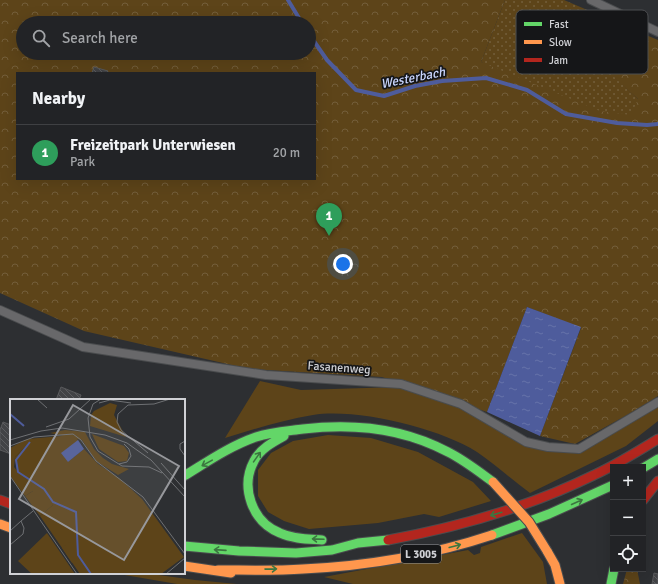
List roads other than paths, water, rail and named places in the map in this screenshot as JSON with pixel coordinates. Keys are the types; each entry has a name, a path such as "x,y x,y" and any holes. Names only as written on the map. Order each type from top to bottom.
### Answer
{"highway":[{"path":"185,475 242,443 265,434 337,425 362,426 392,431 417,438 463,459 493,482 529,522 555,565 560,584"},
{"path":"295,430 268,446 260,452 253,461 249,472 248,482 248,492 251,505 261,521 279,533 292,537 307,539 332,539 356,544"},
{"name":"L 3005","path":"185,546 257,552 332,550 356,544 426,532 495,514 542,499 612,467 658,439"},
{"path":"646,466 658,459"},
{"path":"646,496 658,481"},
{"name":"L 3005","path":"185,566 218,570 316,568 392,559 434,551 510,529 548,515 610,486"},
{"path":"0,496 10,498"},
{"path":"0,500 10,504"},
{"path":"0,524 10,528"},
{"path":"218,570 272,580"},
{"path":"611,584 613,572"}],"lane":[{"path":"592,0 613,10"},
{"path":"648,27 658,32"},
{"name":"Fasanenweg","path":"0,310 83,347 266,375 401,384 461,404 526,442 548,447 579,449 658,402"}],"water":[{"path":"527,307 581,327 540,436 487,412"}],"waterway":[{"name":"Westerbach","path":"288,0 298,16"},
{"name":"Westerbach","path":"316,44 327,60 356,90 384,96 415,86 442,81 486,78 527,90 566,114 617,123 647,125 658,124"}],"place":[{"name":"Freizeitpark Unterwiesen","path":"329,236"}]}
